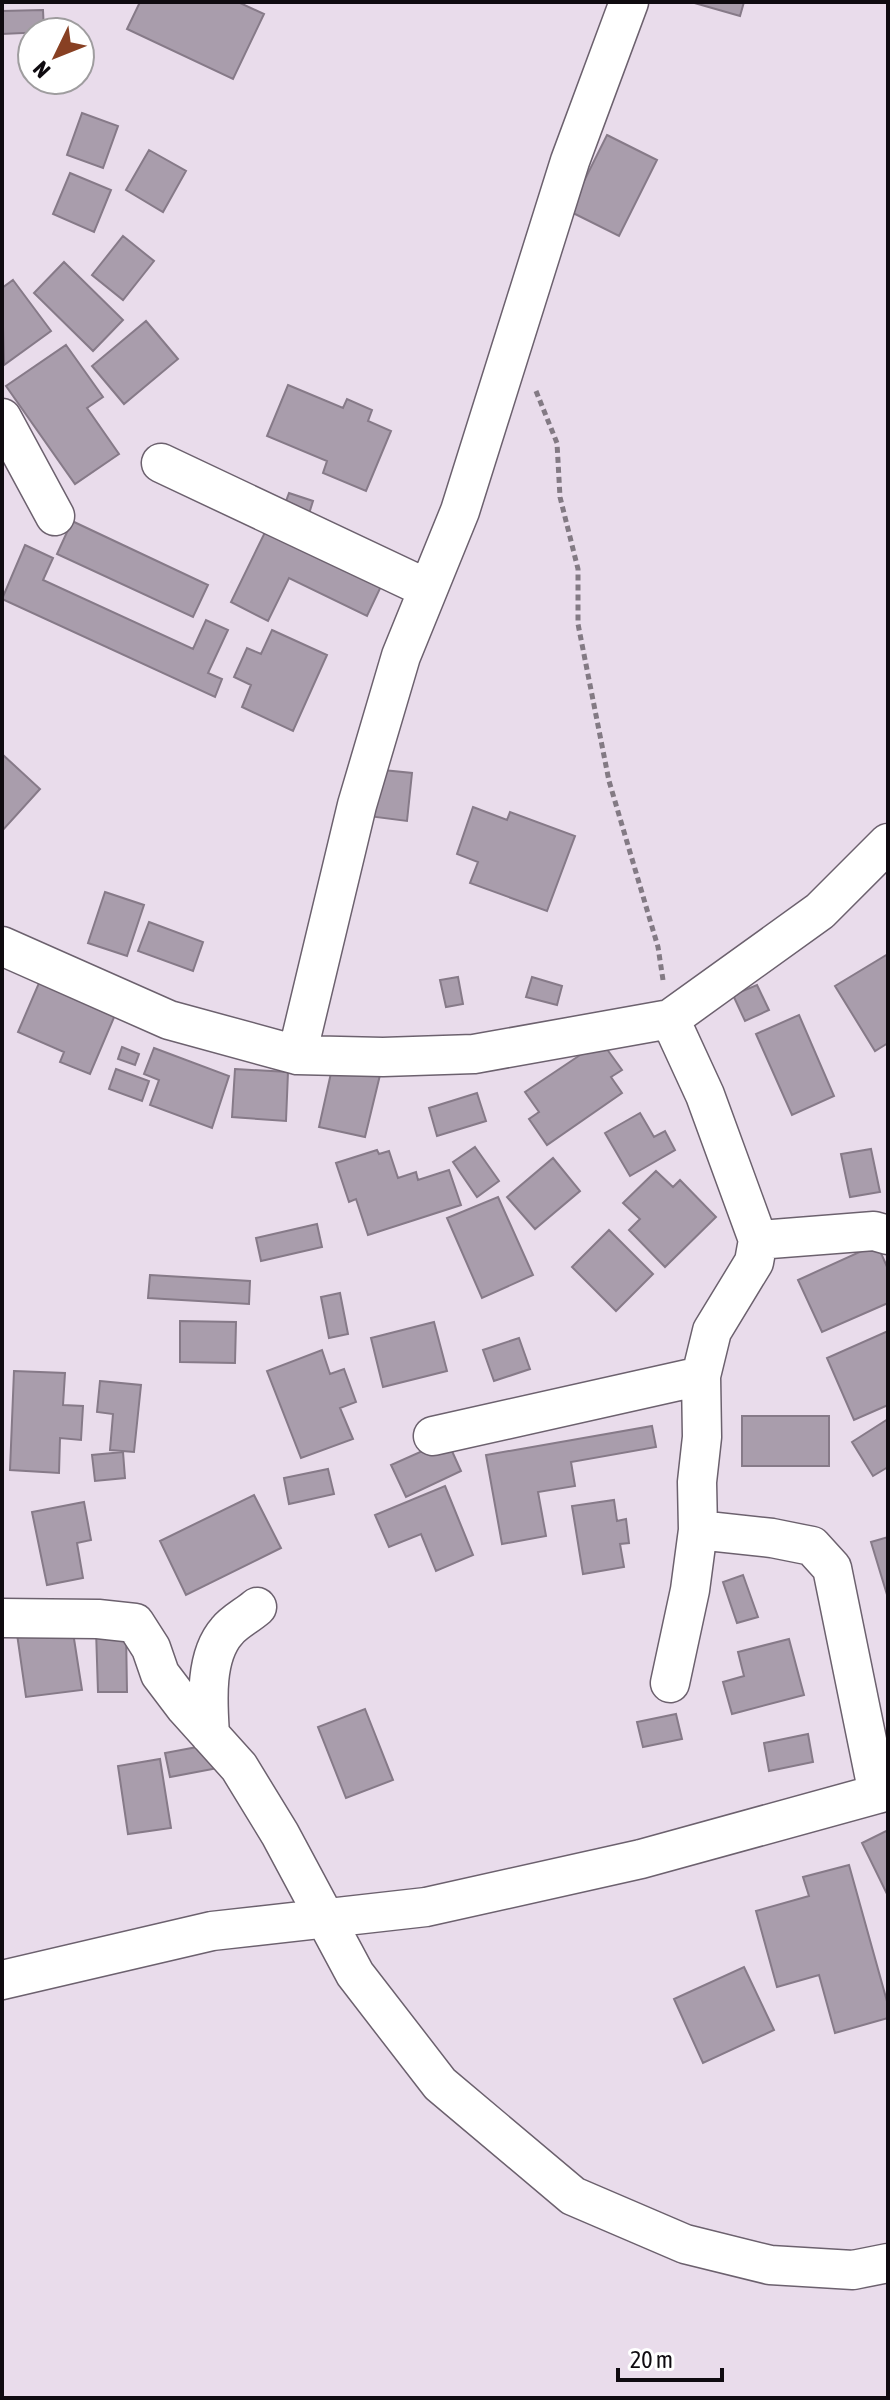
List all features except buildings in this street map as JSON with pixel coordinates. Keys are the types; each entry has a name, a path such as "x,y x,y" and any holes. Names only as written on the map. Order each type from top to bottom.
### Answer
{"street":[{"path":"297,1055 357,805 401,656 460,511 570,161 629,2"},
{"path":"2,418 55,516"},
{"path":"161,463 428,589"},
{"path":"2,946 169,1020 297,1055 383,1057 474,1054 670,1019 820,911 888,843"},
{"path":"670,1019 705,1095 758,1240 754,1262 712,1331 701,1376 698,1530 690,1590 670,1683"},
{"path":"758,1240 874,1231 888,1235"},
{"path":"433,1436 701,1376"},
{"path":"2,1980 212,1931 426,1907 641,1859 883,1792 832,1568 812,1546 698,1530"},
{"path":"210,1735 207,1691 215,1656 226,1631 257,1607"},
{"path":"2,1618 98,1619 135,1623 151,1648 160,1674 239,1767 280,1834 355,1974 440,2084 573,2196 685,2244 770,2265 853,2270 888,2263"}],"path":[{"path":"512,349 544,405 557,443 560,497 578,569 581,640 609,781 658,947 670,1019"}]}
